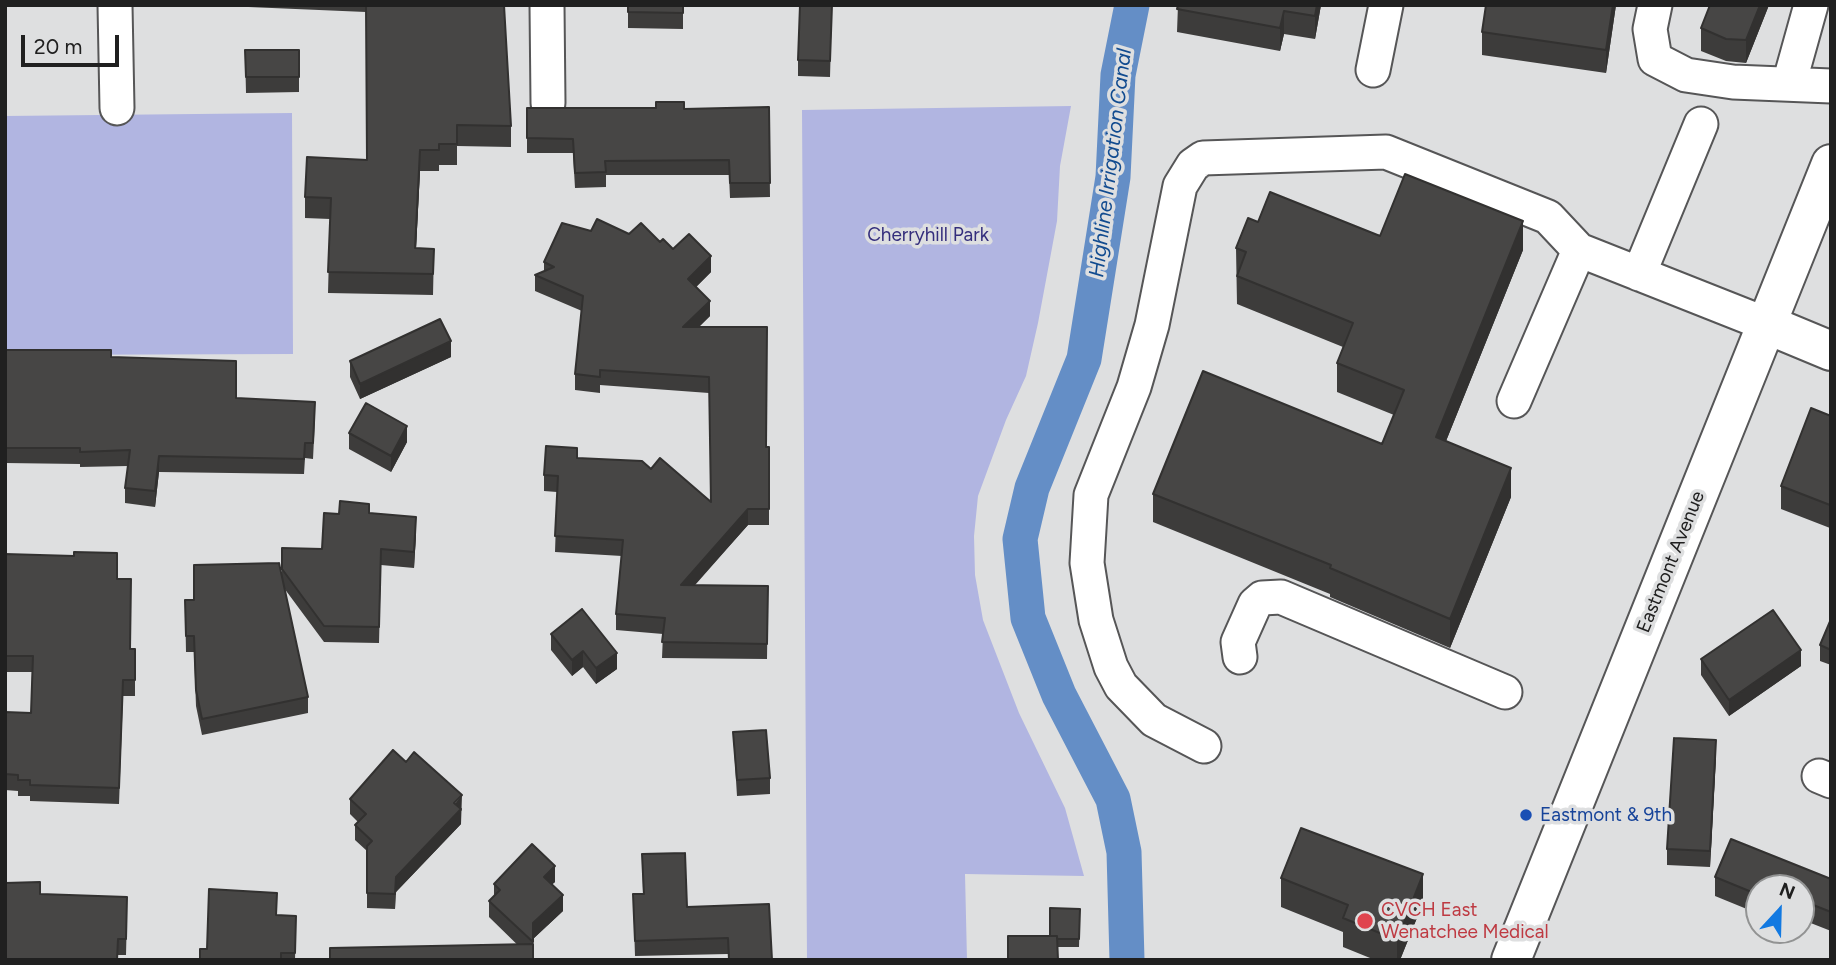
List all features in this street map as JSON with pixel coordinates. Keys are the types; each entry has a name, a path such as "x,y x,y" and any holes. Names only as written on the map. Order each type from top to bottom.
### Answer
{"main road":[{"name":"Eastmont Avenue","path":"1511,960 1831,164"},
{"path":"1766,324 1831,351"}],"street":[{"path":"115,5 117,108"},
{"path":"547,5 548,103"},
{"path":"1373,70 1386,5"},
{"path":"1655,5 1650,29 1655,59 1686,75 1734,82 1831,86"},
{"path":"1789,84 1811,5"},
{"path":"1639,274 1701,124"},
{"path":"1205,746 1154,720 1121,685 1111,667 1096,620 1087,564 1091,495 1134,387 1152,325 1180,186 1185,174 1203,158 1386,152 1548,217 1579,250 1766,324"},
{"path":"1514,401 1579,250"},
{"path":"1240,657 1238,642 1255,604 1262,598 1280,597 1505,692"}],"green space":[{"name":"Cherryhill Park","path":"1071,106 1060,166 1057,221 1038,323 1026,376 1006,420 978,496 974,536 975,575 983,620 1019,713 1065,808 1084,876 965,874 967,960 807,960 802,110"},
{"path":"292,113 293,354 5,355 5,116"}],"building":[{"path":"366,5 504,5 511,126 457,125 457,144 439,144 439,150 420,150 415,248 434,249 433,274 328,272 331,198 305,197 307,157 367,160"},
{"path":"628,5 683,5 683,13 628,12"},
{"path":"800,5 832,5 830,61 798,60"},
{"path":"1178,5 1317,5 1315,16 1284,11 1280,28 1177,9"},
{"path":"1486,5 1613,5 1606,50 1482,32"},
{"path":"1710,5 1760,5 1746,40 1726,39 1701,28"},
{"path":"245,50 299,50 299,77 246,77"},
{"path":"656,102 684,102 684,109 769,107 770,183 730,183 729,160 605,161 606,172 575,173 573,139 527,138 527,108 656,108"},
{"path":"1405,174 1523,221 1436,437 1511,468 1450,619 1330,568 1331,565 1153,494 1203,371 1382,444 1404,390 1337,363 1353,323 1237,276 1246,252 1236,248 1248,218 1258,222 1270,192 1380,236"},
{"path":"597,219 629,234 641,223 660,242 663,239 673,249 689,234 711,256 688,279 710,301 683,327 767,327 766,447 769,447 769,509 748,509 681,585 768,586 767,644 662,642 665,618 616,614 623,540 555,536 558,476 544,475 546,446 577,448 577,458 642,461 651,469 660,458 711,502 709,377 600,370 600,377 575,374 583,296 535,275 554,267 544,262 562,223 591,231"},
{"path":"440,319 451,341 360,384 350,361"},
{"path":"5,350 111,350 111,357 236,361 236,398 315,402 313,443 305,443 304,459 159,456 155,491 125,488 130,450 80,452 80,448 5,448"},
{"path":"366,403 407,426 391,456 349,433"},
{"path":"1811,408 1831,416 1830,505 1781,486"},
{"path":"340,501 369,504 369,513 416,517 414,552 381,549 379,627 324,626 282,569 282,548 322,549 324,513 339,514"},
{"path":"74,552 117,553 117,579 131,579 130,649 135,649 135,680 123,680 119,788 30,785 30,780 18,780 18,775 5,774 5,712 31,713 33,656 5,656 5,554 74,556"},
{"path":"279,563 308,697 202,719 196,690 194,636 186,636 185,600 194,600 194,565"},
{"path":"582,609 617,653 596,668 583,651 572,660 551,634"},
{"path":"1773,610 1801,650 1729,700 1701,659"},
{"path":"1831,619 1831,650 1820,645"},
{"path":"766,730 770,778 737,780 733,732"},
{"path":"1674,738 1716,740 1710,851 1667,849"},
{"path":"393,750 406,762 414,752 462,795 454,803 461,809 396,877 395,894 367,893 367,846 372,841 355,825 366,814 350,799"},
{"path":"1301,828 1423,874 1397,940 1343,918 1348,905 1281,878"},
{"path":"1731,839 1831,879 1831,912 1815,906 1815,874 1745,874 1745,889 1715,877"},
{"path":"532,844 555,866 544,877 563,895 533,923 533,942 489,901 500,890 494,884"},
{"path":"685,853 687,907 769,904 772,960 729,960 728,938 635,941 633,894 644,894 642,854"},
{"path":"40,882 40,894 127,897 126,939 118,939 117,960 5,960 5,883"},
{"path":"209,889 277,893 276,915 296,916 295,953 281,953 281,960 200,960 200,949 207,949"},
{"path":"1050,908 1080,909 1079,939 1057,939 1057,936 1050,936"},
{"path":"1008,936 1057,936 1058,960 1008,960"},
{"path":"533,944 533,960 330,960 330,948"}],"waterway":[{"name":"Highline Irrigation Canal","path":"1127,960 1124,852 1113,799 1059,695 1028,618 1020,539 1032,488 1084,359 1113,177 1118,75 1132,5"}],"place":[{"name":"Eastmont & 9th","path":"1526,815"},
{"name":"CVCH East Wenatchee Medical","path":"1365,921"}]}
